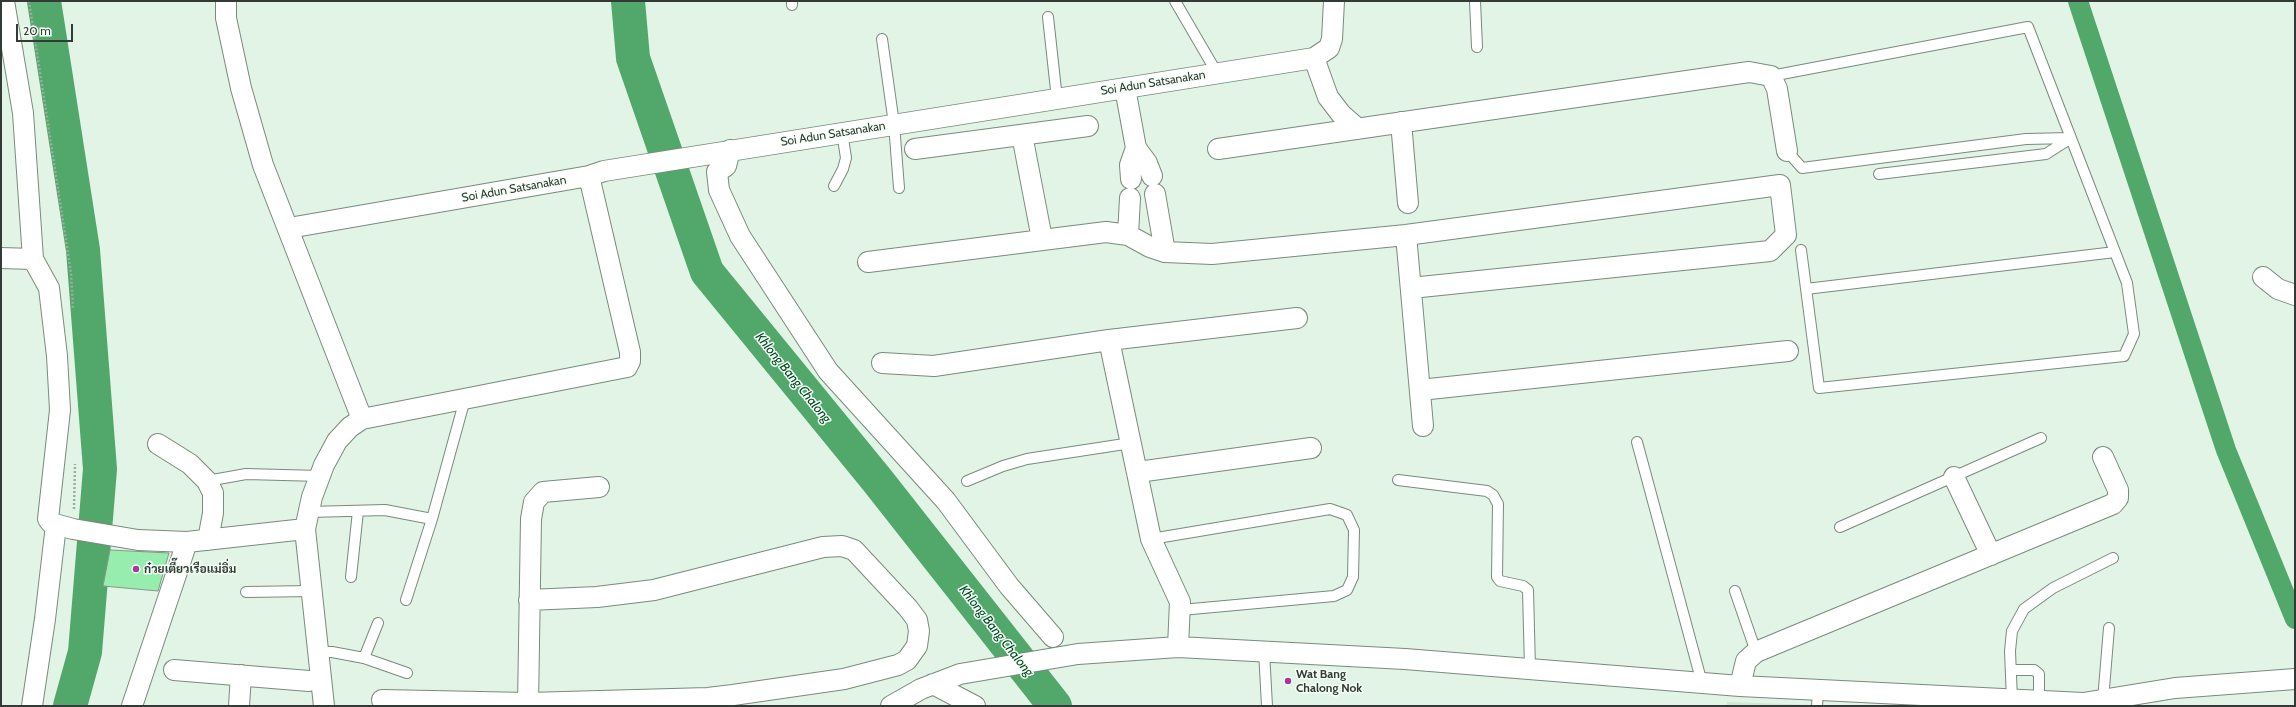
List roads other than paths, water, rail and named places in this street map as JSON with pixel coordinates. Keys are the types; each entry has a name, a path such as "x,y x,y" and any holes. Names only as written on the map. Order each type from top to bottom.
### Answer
{"street":[{"path":"4,1 23,113 32,259 49,288 57,356 60,410 48,519 64,527 138,540 187,542 208,540 307,520"},
{"path":"226,1 226,18 241,88 263,165 289,228 362,419"},
{"name":"Soi Adun Satsanakan","path":"289,228 727,151 1314,58 1329,48 1332,38 1334,1"},
{"path":"1314,58 1328,97 1341,114 1358,129"},
{"path":"1218,149 1749,72 1771,76 1777,89 1787,151"},
{"path":"1125,88 1136,148 1147,163 1154,185 1165,252"},
{"path":"1402,122 1408,203"},
{"path":"915,150 1088,126"},
{"path":"1022,135 1042,239"},
{"path":"1128,235 1130,165 1136,148"},
{"path":"727,151 726,166 717,172 718,190 740,236 828,371 946,501 1009,586 1053,637"},
{"path":"324,706 312,591 307,520 320,476 337,441 350,427 362,419 627,367 630,361 630,352 596,173"},
{"path":"868,262 1106,232 1128,235 1150,247 1165,252 1212,254 1406,235 1780,185 1786,235 1770,251 1411,288"},
{"path":"1406,235 1423,426"},
{"path":"1,258 32,259"},
{"path":"2263,277 2278,289 2295,295"},
{"path":"882,363 934,366 1109,340 1297,318"},
{"path":"1109,340 1152,539 1180,602 1181,610 1178,647"},
{"path":"1420,390 1788,351"},
{"path":"158,444 190,464 207,481 213,493 213,513 208,540"},
{"path":"1138,472 1311,448"},
{"path":"1740,686 1746,661 1756,652 2113,504 2118,498 2118,490 2103,457"},
{"path":"1954,477 1991,555"},
{"path":"528,704 531,519 534,502 543,492 599,487"},
{"path":"32,706 45,618 64,527"},
{"path":"132,706 187,542"},
{"path":"382,700 528,704 708,698 844,679 898,665 907,660 917,646 919,631 917,620 908,608 854,550 842,546 823,547 654,590 597,597 529,600"},
{"path":"891,706 933,684 960,674 1038,659 1110,651 1178,647 1264,651 1530,669 1740,686 1817,698 2012,700 2082,705 2103,700 2175,697 2289,680"},
{"path":"174,670 309,681"},
{"path":"239,706 241,675"},
{"path":"933,684 975,706"}],"lane":[{"path":"1175,1 1217,73"},
{"path":"1475,1 1476,47"},
{"path":"1048,17 1057,99"},
{"path":"1771,76 2028,27 2127,283 2134,334 2124,356 1819,388 1801,250"},
{"path":"882,39 894,124 899,188"},
{"path":"834,186 843,169 846,158 842,132"},
{"path":"1787,151 1802,168 2026,139 2071,138"},
{"path":"1879,174 2046,154 2071,138"},
{"path":"1806,289 2116,252"},
{"path":"406,600 432,519 466,399"},
{"path":"1840,527 2041,438"},
{"path":"1637,442 1702,683"},
{"path":"967,482 1003,466 1027,460 1131,443"},
{"path":"207,481 246,474 320,476"},
{"path":"1398,480 1487,491 1493,495 1498,504 1496,577 1500,581 1528,590 1530,669"},
{"path":"1152,539 1330,509 1347,515 1354,530 1353,577 1347,590 1334,596 1181,610"},
{"path":"307,520 358,511 385,510 432,519"},
{"path":"351,577 358,511"},
{"path":"2012,700 2012,631 2024,609 2053,588 2113,558"},
{"path":"246,592 312,591"},
{"path":"1734,591 1756,652"},
{"path":"364,658 378,623"},
{"path":"2103,700 2109,628"},
{"path":"1264,651 1267,706"},
{"path":"319,652 332,652 364,658 407,673"},
{"path":"2011,670 2034,670 2039,674 2039,702"}],"waterway":[{"path":"44,1 83,250 100,469 85,652 70,706"},
{"name":"Khlong Bang Chalong","path":"628,1 633,58 707,272 877,480 1055,706"},
{"path":"2078,1 2226,450 2295,619"}],"place":[{"name":"ก๋วยเตี๊ยวเรือแม่อิ่ม","path":"136,569"},
{"name":"Wat Bang Chalong Nok","path":"1288,681"}]}
